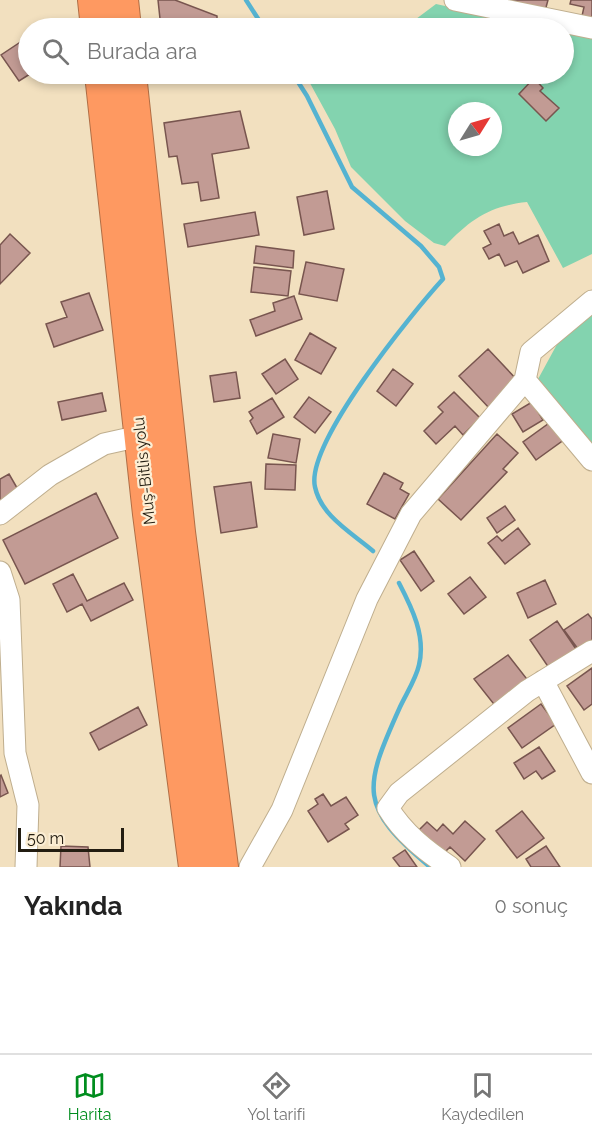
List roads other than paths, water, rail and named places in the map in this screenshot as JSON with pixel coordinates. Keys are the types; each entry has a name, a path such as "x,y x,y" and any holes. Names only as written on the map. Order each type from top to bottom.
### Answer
{"highway":[{"path":"93,0 96,18"},
{"path":"122,0 124,18"},
{"name":"Muş-Bitlis yolu","path":"102,84 140,436 195,867"},
{"name":"Muş-Bitlis yolu","path":"131,84 179,532 222,867"}],"street":[{"path":"455,0 543,18"},
{"path":"574,24 592,28"},
{"path":"250,867 282,810 367,599 411,514 525,380 531,352 592,301"},
{"path":"525,380 592,460"},
{"path":"0,514 50,476 104,444 140,436"},
{"path":"0,572 9,600 8,755 28,805 26,867"},
{"path":"450,867 426,852 396,822 388,808 399,793 543,681 592,651"},
{"path":"543,681 592,773"}],"waterway":[{"path":"246,0 258,18"},
{"path":"299,84 352,187 421,246 439,267 443,279 386,348 343,411 326,441 316,467 315,487 324,507 338,523 373,551"},
{"path":"399,583 416,623 421,654 416,676 400,707 379,758 374,778 374,795 379,812 390,828 430,867"}]}
